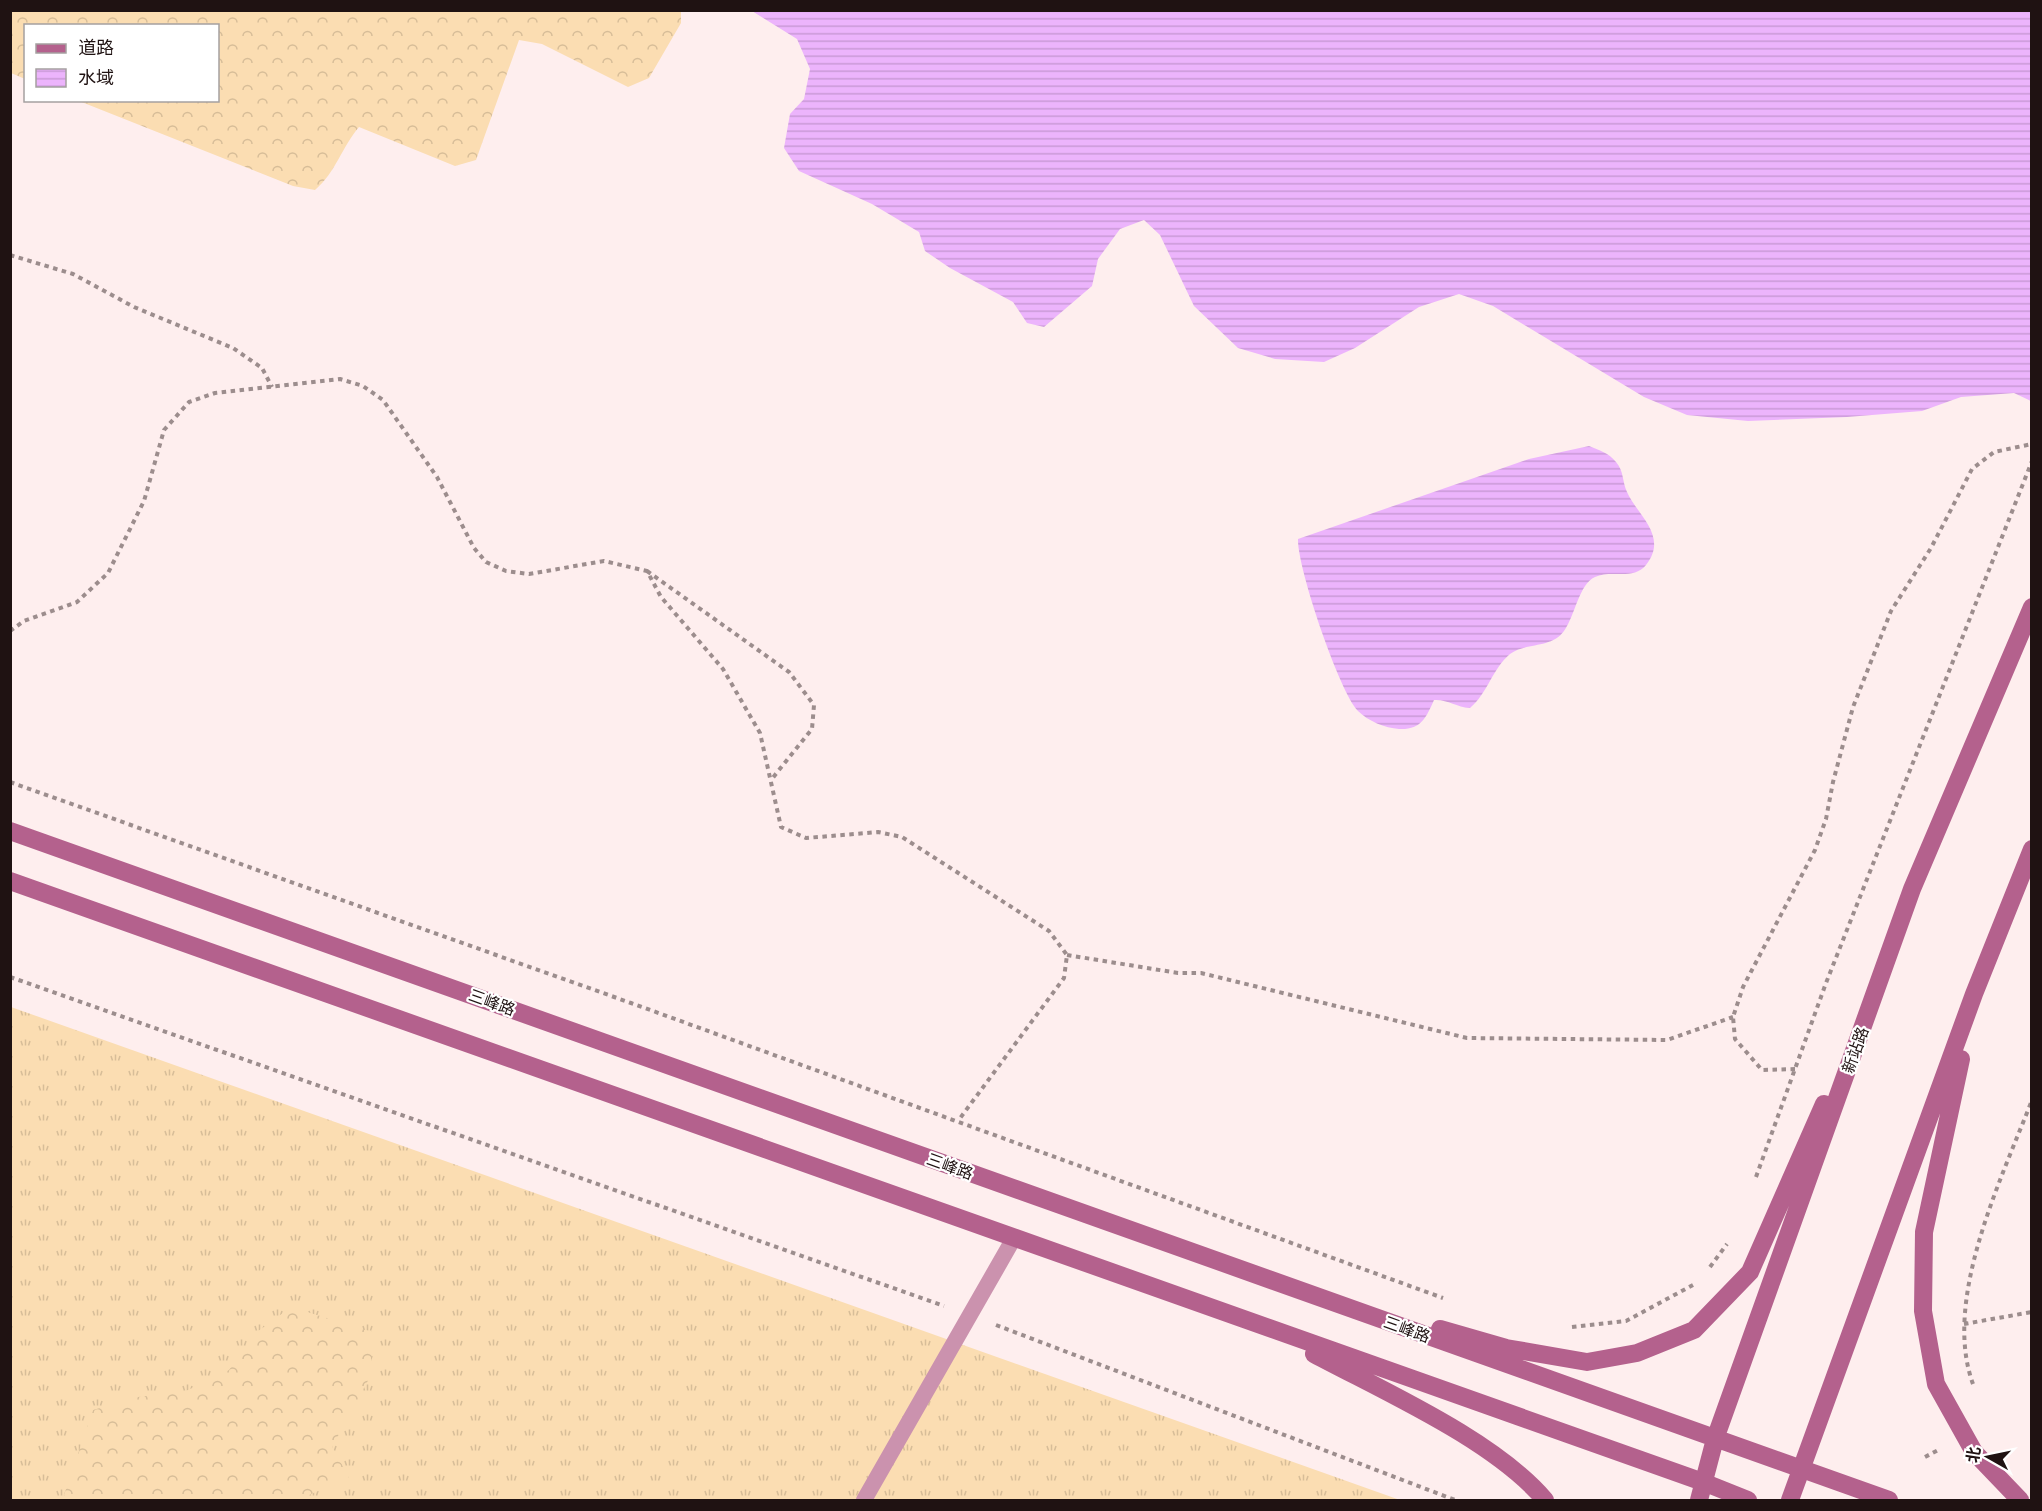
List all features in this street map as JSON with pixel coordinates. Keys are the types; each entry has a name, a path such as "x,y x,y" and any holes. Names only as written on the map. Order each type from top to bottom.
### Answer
{"main road":[{"name":"新站路","path":"1699,1500 1715,1440 1912,889 2031,607"},
{"name":"三峰路","path":"10,831 1715,1440 1889,1500"},
{"path":"1790,1500 1974,994 2031,849"},
{"path":"10,882 1703,1482 1748,1500"},
{"path":"1274,1282 1506,1348 1587,1362 1637,1353 1694,1330 1750,1272 1887,960"},
{"path":"1974,994 1924,1232 1923,1311 1936,1384 1974,1452 2020,1500"},
{"path":"1262,1326 1454,1429 1530,1483 1545,1500"}],"lane":[{"path":"864,1500 1014,1238"}],"path":[{"path":"10,255 73,274 134,307 233,348 262,368 272,387"},
{"path":"10,631 24,621 77,602 108,573 144,501 164,430 189,402 215,393 340,379 363,386 383,400 436,477 474,548 486,562 506,571 529,574 604,561 647,571 789,672 814,705 812,729 771,780"},
{"path":"1795,1070 1762,1070 1735,1039 1733,1017 1743,987 1815,850 1826,819 1833,782 1853,707 1891,611 1931,548 1972,469 1994,452 2031,444"},
{"path":"1752,1188 1826,983 2031,460"},
{"path":"647,571 661,597 723,669 759,733 781,827 806,838 878,832 902,837 1049,931 1067,955 1178,973 1201,973 1467,1038 1667,1040 1733,1017"},
{"path":"10,782 1452,1301"},
{"path":"958,1122 1064,978 1067,955"},
{"path":"10,977 970,1315 1455,1500"},
{"path":"1976,1393 1969,1372 1964,1324 1977,1245 2031,1100"},
{"path":"1703,1275 1732,1235"},
{"path":"1566,1328 1626,1321 1697,1283"},
{"path":"1964,1324 2031,1312"}],"green space":[{"path":"681,10 681,23 649,78 628,87 542,44 519,40 476,160 455,166 359,127 334,167 315,190 293,186 82,102 219,102 219,24 24,24 24,79 11,73 10,11"},
{"path":"11,1007 1400,1500 11,1500"},
{"path":"291,1307 372,1332 371,1375 332,1447 349,1477 298,1500 68,1500 64,1495 93,1410 138,1397 186,1391 229,1370 257,1332"}],"water":[{"path":"752,11 2031,11 2031,401 2014,393 1961,397 1922,411 1847,417 1748,421 1687,415 1644,397 1493,306 1459,294 1419,307 1355,348 1324,362 1275,359 1238,348 1194,306 1160,235 1144,220 1120,229 1098,259 1092,286 1044,327 1027,323 1013,302 950,268 925,251 919,232 872,204 799,171 784,148 790,114 804,99 810,69 797,39"},
{"path":"1589,446 1607,454 1619,465 1627,492 1649,526 1654,545 1646,565 1641,570 1629,574 1602,575 1590,581 1581,593 1559,637 1516,650 1510,654 1470,708 1434,700 1422,722 1406,729 1383,726 1362,715 1340,680 1320,628 1304,575 1298,539 1529,459"}]}
